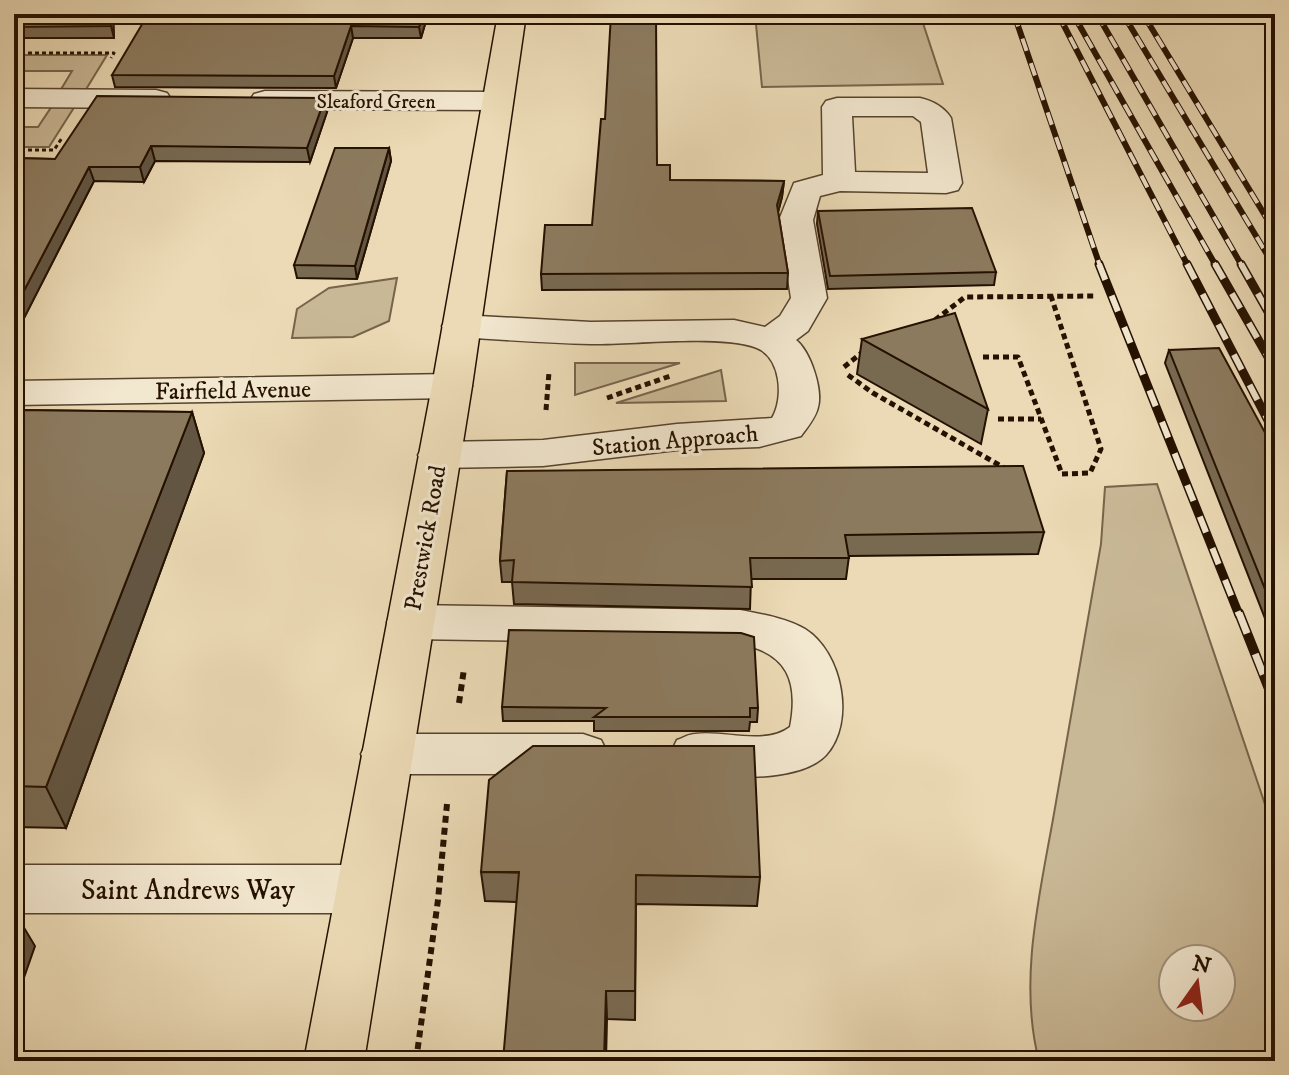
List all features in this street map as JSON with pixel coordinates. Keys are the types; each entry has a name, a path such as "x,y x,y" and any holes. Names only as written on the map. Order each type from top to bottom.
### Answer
{"main road":[{"name":"Prestwick Road","path":"334,1061 452,386 512,14"}],"street":[{"path":"14,98 179,99"},
{"name":"Sleaford Green","path":"241,100 498,101"},
{"path":"461,326 591,333 734,331 771,340 795,323 809,298 796,220 806,190 839,181"},
{"name":"Station Approach","path":"439,455 543,453 677,437 759,434 787,427 799,406 795,369 787,351 771,340"},
{"name":"Fairfield Avenue","path":"14,393 452,386"},
{"path":"386,754 780,753 804,746 814,734 817,686 810,663 799,648 762,630 740,627 410,622"},
{"name":"Saint Andrews Way","path":"14,889 362,889"}],"path":[{"path":"983,357 1018,357 1062,474 1090,473 1101,449 1076,364 1051,296"},
{"path":"923,324 936,320 965,297 1094,296"},
{"path":"871,345 840,369 873,393 1012,472"},
{"path":"546,415 550,359"},
{"path":"606,398 680,373"},
{"path":"998,419 1041,419"},
{"path":"459,704 465,659"},
{"path":"416,1061 438,900 447,799"}],"shaded area":[{"path":"755,14 920,14 943,84 762,87"},
{"path":"14,55 107,55 85,91 60,91 72,71 14,71"},
{"path":"52,106 75,106 49,147 14,147 14,127 38,127"},
{"path":"397,278 389,321 353,337 292,338 297,309 329,288"},
{"path":"575,363 680,363 575,395"},
{"path":"721,370 726,401 616,403"},
{"path":"1157,484 1275,834 1275,1061 1039,1061 1030,997 1034,932 1101,544 1105,487"}],"building":[{"path":"14,14 111,14 111,26 14,27"},
{"path":"257,14 423,14 419,27 351,26 334,76 112,75 144,21 254,21"},
{"path":"611,14 656,14 657,165 670,165 670,180 784,181 777,205 788,273 541,274 545,225 592,225 601,119 605,119"},
{"path":"97,96 325,98 307,148 151,146 140,167 89,167 17,304 14,304 14,158 55,159"},
{"path":"335,148 389,148 355,266 294,265"},
{"path":"972,208 996,272 830,276 818,211"},
{"path":"955,313 988,409 862,339"},
{"path":"1219,348 1275,451 1275,614 1169,350"},
{"path":"14,410 192,412 46,787 14,786"},
{"path":"1023,466 1044,532 845,535 849,558 750,558 752,587 512,582 514,560 500,561 507,471"},
{"path":"509,630 741,633 754,637 758,708 750,708 750,717 594,717 606,708 502,707"},
{"path":"533,746 754,746 760,877 636,875 635,991 606,991 604,1061 503,1061 519,872 481,872 489,780"}],"railway":[{"path":"1014,14 1100,266"},
{"path":"1058,14 1188,266"},
{"path":"1073,14 1216,266"},
{"path":"1097,14 1242,266"},
{"path":"1123,14 1274,266"},
{"path":"1143,14 1275,232"},
{"path":"1099,264 1239,615"},
{"path":"1187,264 1275,434"},
{"path":"1215,264 1275,369"},
{"path":"1241,264 1275,324"},
{"path":"1239,613 1275,704"}]}
